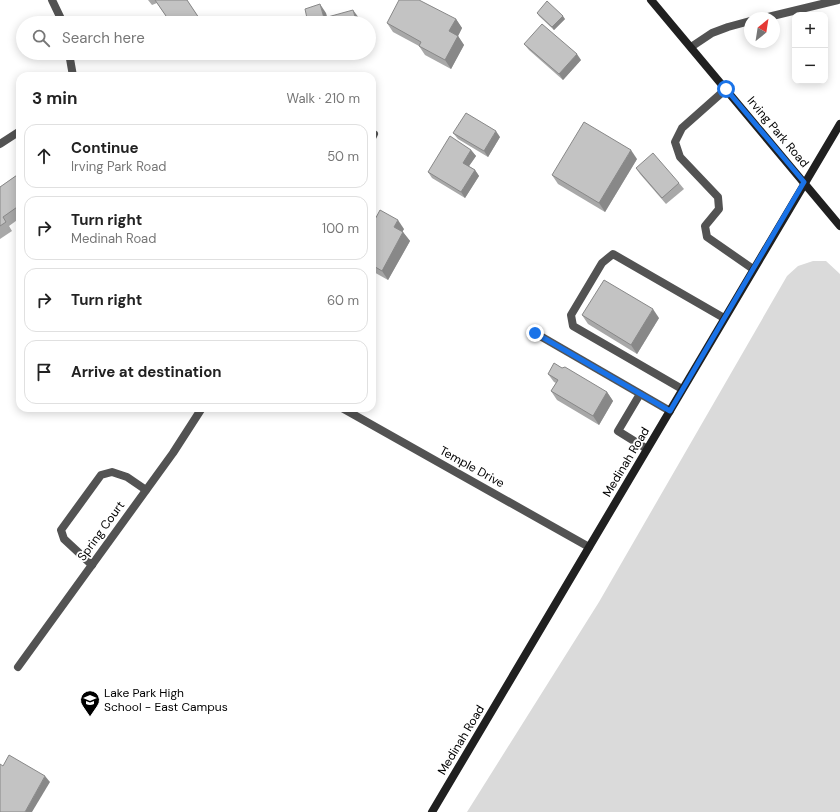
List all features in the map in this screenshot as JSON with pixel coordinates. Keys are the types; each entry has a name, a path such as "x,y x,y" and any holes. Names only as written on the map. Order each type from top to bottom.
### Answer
{"main road":[{"name":"Irving Park Road","path":"651,0 840,226"},
{"name":"Medinah Road","path":"432,812 804,182 840,124"}],"street":[{"path":"52,0 59,16"},
{"path":"780,14 838,0"},
{"path":"691,48 712,33 744,23"},
{"path":"70,60 72,72"},
{"path":"726,89 682,128 675,142 680,157 718,197 719,209 705,226 707,237 753,269"},
{"path":"0,144 16,134"},
{"path":"682,389 573,326 571,315 602,263 612,254 724,318"},
{"path":"535,333 670,411"},
{"path":"640,394 618,431 647,450"},
{"name":"Spring Court","path":"18,667 173,453 199,412"},
{"name":"Temple Drive","path":"349,412 589,547"},
{"path":"92,565 64,539 61,530 101,475 112,472 127,477 146,490"}],"shaded area":[{"path":"813,261 826,261 840,274 840,812 467,812 599,602 787,276 798,266"}],"building":[{"path":"155,0 187,0 198,16 166,16"},
{"path":"399,0 419,0 456,19 449,31 458,36 445,60 419,46 421,42 387,23"},
{"path":"547,1 563,16 552,27 537,13"},
{"path":"320,4 323,16 306,16 305,9"},
{"path":"353,10 355,16 331,16"},
{"path":"542,24 577,54 559,74 524,44"},
{"path":"466,113 496,131 484,151 453,133"},
{"path":"584,122 631,150 599,203 552,175"},
{"path":"450,136 471,150 463,163 475,170 461,192 428,172"},
{"path":"653,153 679,183 662,198 636,168"},
{"path":"16,176 16,208 3,217 6,222 0,226 0,187"},
{"path":"380,210 398,220 394,227 403,232 382,271 376,267 376,218"},
{"path":"604,280 653,309 631,345 582,315"},
{"path":"554,363 562,368 565,367 607,392 593,416 551,391 558,380 548,374"},
{"path":"9,755 45,776 25,812 0,812 0,764 3,766"}],"place":[{"name":"Lake Park High School - East Campus","path":"90,717"}],"route":[{"path":"535,333 670,411 804,182 726,89"}]}
